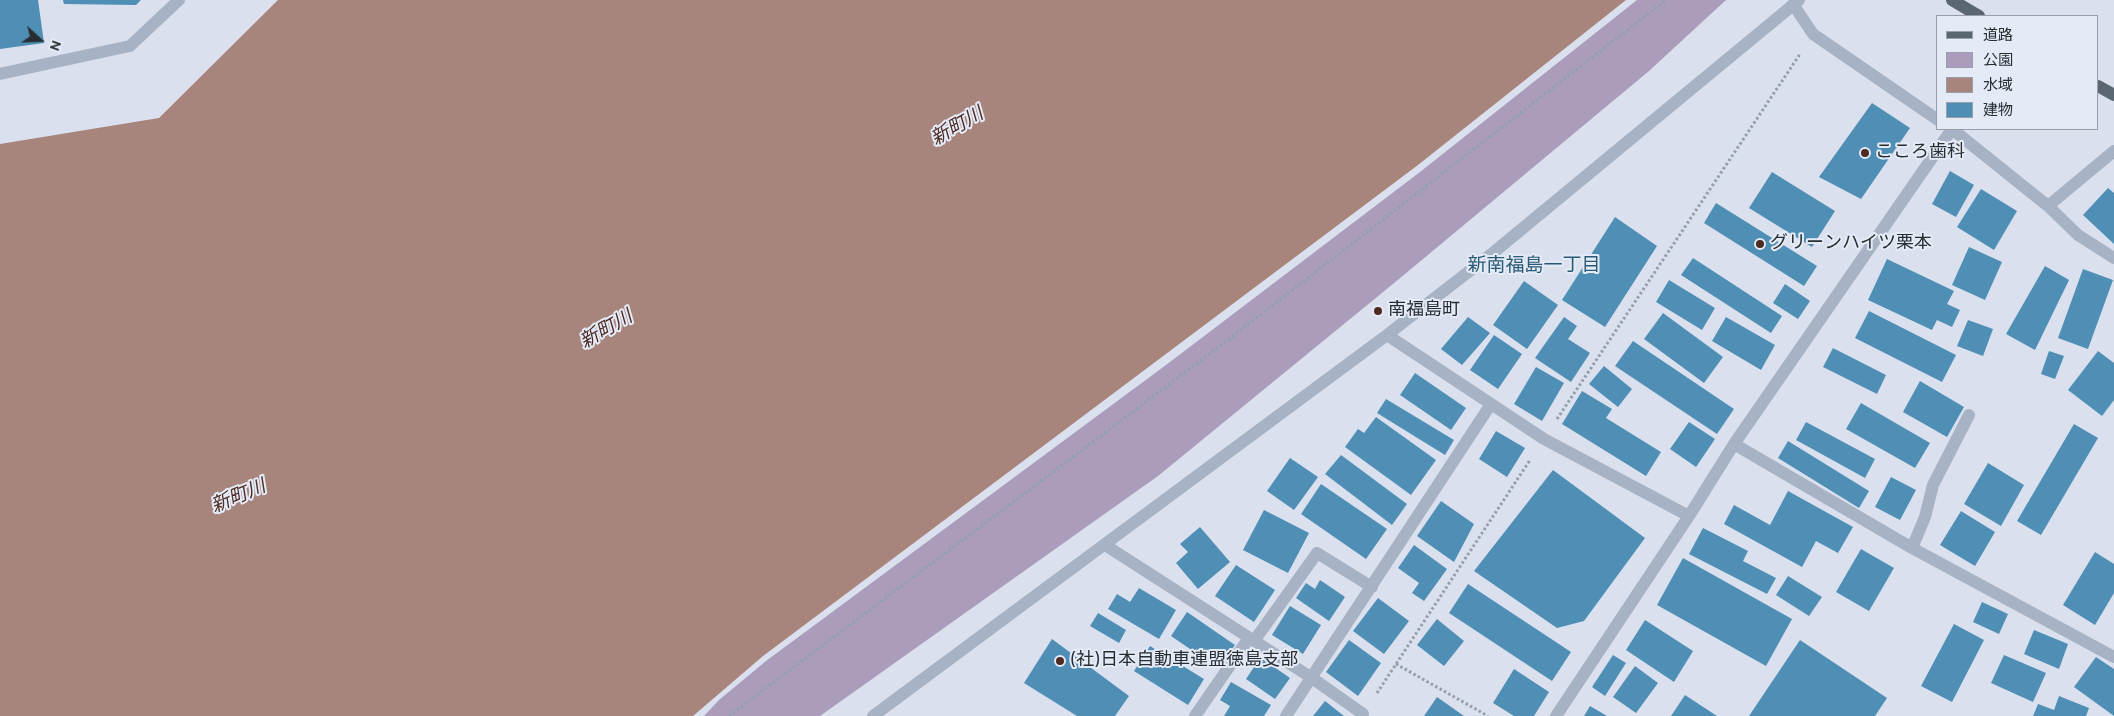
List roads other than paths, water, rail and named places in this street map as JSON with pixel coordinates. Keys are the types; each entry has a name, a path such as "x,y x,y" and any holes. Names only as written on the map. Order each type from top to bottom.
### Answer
{"main road":[{"path":"1952,0 1977,15"},
{"path":"2099,87 2114,95"}],"street":[{"path":"0,74 130,46 179,0"},
{"path":"873,716 1387,335 1494,252 1796,2 1812,34 1936,119"},
{"path":"1556,716 1689,516 1734,444 1950,130"},
{"path":"1952,130 2048,206 2078,235 2114,258"},
{"path":"2048,206 2114,151"},
{"path":"1387,335 1544,439 1689,516"},
{"path":"1286,716 1491,404"},
{"path":"1912,548 1925,517 1933,485 1969,415"},
{"path":"1734,444 1912,548 2114,657"},
{"path":"1105,545 1312,678 1363,714"},
{"path":"1195,716 1317,553 1372,587"}],"water":[{"name":"新町川","path":"278,0 1626,0 1418,165 763,656 693,716 0,716 0,144 159,118"}],"place":[{"name":"こころ歯科","path":"1865,153"},
{"name":"グリーンハイツ栗本","path":"1760,244"},
{"name":"南福島町","path":"1378,311"},
{"name":"(社)日本自動車連盟徳島支部","path":"1060,661"}],"district":[{"name":"新南福島一丁目","path":"1534,267"}]}
